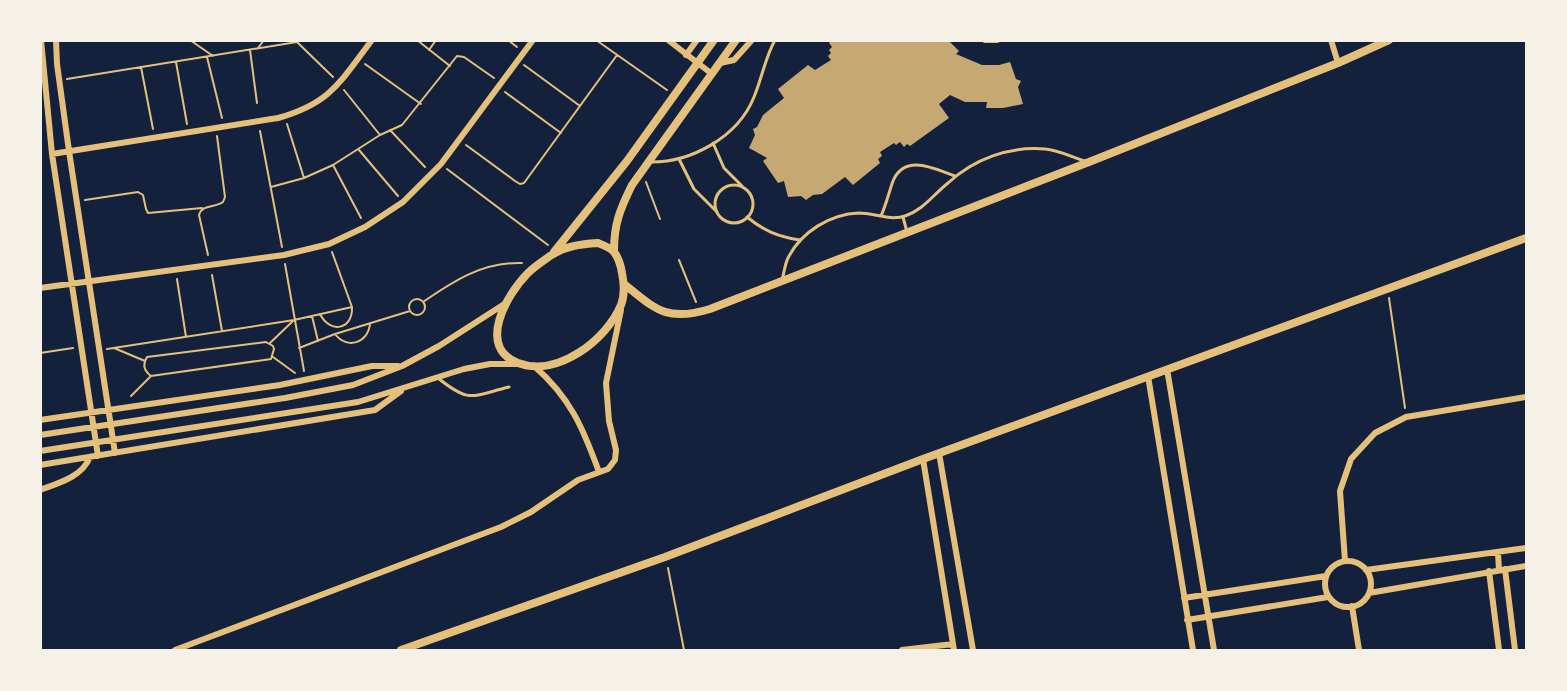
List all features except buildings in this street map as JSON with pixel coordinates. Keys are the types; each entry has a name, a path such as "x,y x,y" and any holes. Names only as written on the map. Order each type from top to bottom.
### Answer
{"street":[{"path":"40,40 52,154 98,456"},
{"path":"56,40 59,81 115,453"},
{"path":"52,154 284,116 315,104 331,92 372,40"},
{"path":"40,288 284,255 329,244 365,227 403,202 441,164 533,40"},
{"path":"668,40 712,74"},
{"path":"686,55 697,40"},
{"path":"520,364 504,357 497,340 499,319 510,295 529,272 554,252 627,162 714,40"},
{"path":"175,651 501,527 531,512 578,480 612,465 616,455 609,421 606,383 624,284 621,267 614,251 614,231 619,210 641,171 736,40"},
{"path":"720,63 734,60 752,40"},
{"path":"985,40 997,40"},
{"path":"1331,40 1338,63"},
{"path":"624,284 661,311 676,315 699,312 1089,162 1338,63 1389,40"},
{"path":"402,650 665,557 939,453 1527,237"},
{"path":"554,252 576,244 598,243 614,251"},
{"path":"40,435 285,398 353,385 402,366 440,346 506,303"},
{"path":"40,451 358,402 436,377 490,364 534,366 567,360 602,336 622,303"},
{"path":"40,420 306,380 372,366 402,366"},
{"path":"534,366 559,390 574,411 599,472"},
{"path":"1167,369 1214,651"},
{"path":"1148,376 1192,651"},
{"path":"40,465 375,410 410,386"},
{"path":"1344,561 1340,491 1351,459 1375,433 1406,417 1527,397"},
{"path":"196,427 197,440"},
{"path":"939,453 973,651"},
{"path":"40,490 79,473 85,468 90,458"},
{"path":"902,651 954,647 923,459"},
{"path":"1366,570 1527,548"},
{"path":"1498,553 1515,651"},
{"path":"1344,561 1357,563 1366,570 1370,581 1369,593 1362,602 1352,606 1339,605 1329,597 1325,587 1326,576 1333,566 1344,561"},
{"path":"1369,593 1527,566"},
{"path":"1489,571 1499,651"},
{"path":"1184,598 1204,593 1326,576"},
{"path":"1187,620 1329,597"},
{"path":"1352,606 1359,651"}],"lane":[{"path":"648,162 679,159 723,137 741,120 754,98 768,53 775,40"},
{"path":"679,159 694,189 728,222 735,223 747,217 753,204 752,198 724,168 713,143"},
{"path":"781,282 788,258 800,240 817,226 837,217 859,213 903,217 922,208 955,176 998,154 1023,149 1047,149 1089,162"},
{"path":"881,216 894,180 900,171 910,165 921,164 955,176"},
{"path":"718,213 716,200 723,188 730,185 743,187"},
{"path":"747,217 770,233 800,240"},
{"path":"903,217 907,233"},
{"path":"436,377 464,396 474,396 509,387"}],"path":[{"path":"190,40 213,56"},
{"path":"258,48 264,40"},
{"path":"417,40 450,66"},
{"path":"429,50 436,40"},
{"path":"596,40 674,95"},
{"path":"59,81 297,42 339,83 380,135"},
{"path":"250,50 257,103"},
{"path":"271,188 304,178 333,165 407,121 457,56 461,55 561,133"},
{"path":"459,139 520,184 524,183 617,55"},
{"path":"207,57 224,126"},
{"path":"357,59 421,104"},
{"path":"518,60 580,106"},
{"path":"176,62 189,132"},
{"path":"141,68 154,137"},
{"path":"284,116 304,178"},
{"path":"258,121 306,380"},
{"path":"77,201 138,192 143,195 148,213 219,205 225,197 216,127"},
{"path":"390,130 432,174"},
{"path":"359,150 403,202"},
{"path":"441,164 554,252"},
{"path":"333,165 365,227"},
{"path":"641,171 660,219"},
{"path":"203,208 198,214 222,331"},
{"path":"320,314 324,322 337,327 344,325 352,314 352,307 329,244"},
{"path":"679,260 699,312"},
{"path":"423,302 456,280 492,266 503,263 540,264"},
{"path":"175,270 186,337"},
{"path":"1388,288 1406,417"},
{"path":"417,299 423,302 425,308 422,314 415,315 410,311 411,301 417,299"},
{"path":"99,350 294,320 352,307"},
{"path":"300,348 335,334 410,311"},
{"path":"312,316 318,341"},
{"path":"270,343 294,320"},
{"path":"335,334 343,342 359,342 367,334 370,324"},
{"path":"270,343 274,350 273,357"},
{"path":"144,361 147,357 270,343"},
{"path":"40,353 81,346"},
{"path":"114,348 144,361"},
{"path":"117,409 151,376 273,357"},
{"path":"273,357 306,380"},
{"path":"144,361 146,373 151,376"},
{"path":"665,557 684,651"}]}
